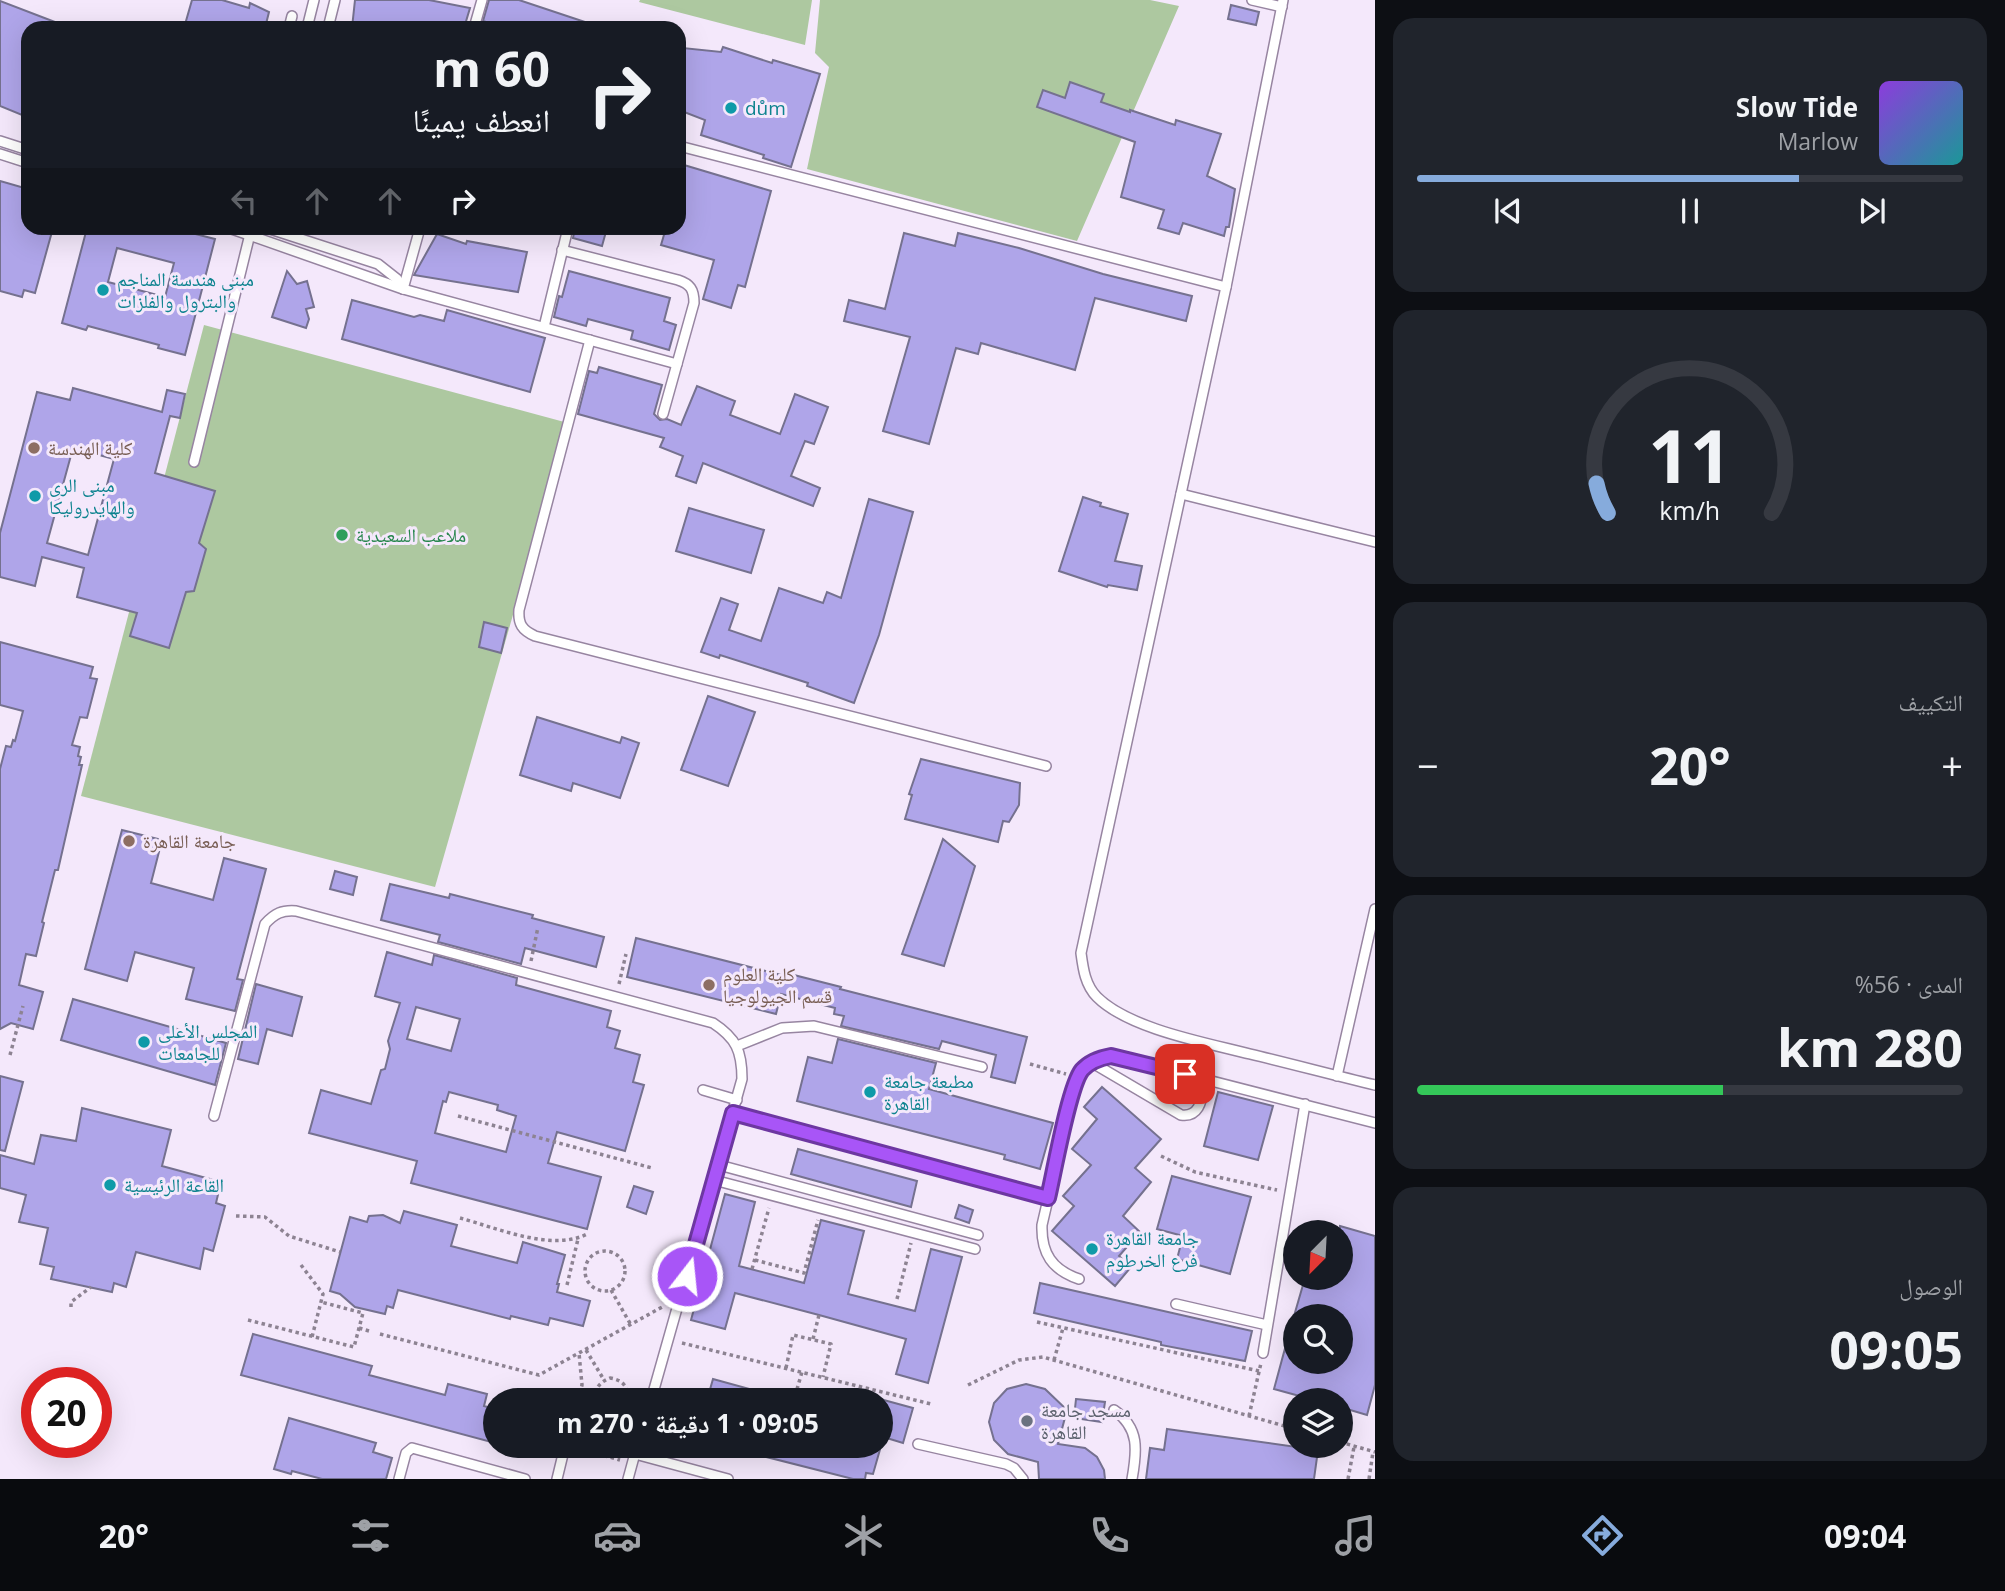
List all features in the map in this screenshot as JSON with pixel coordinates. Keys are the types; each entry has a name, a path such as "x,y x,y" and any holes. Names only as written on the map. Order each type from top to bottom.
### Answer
{"lane":[{"path":"309,21 314,0"},
{"path":"330,21 335,0"},
{"path":"476,21 482,0"},
{"path":"1252,0 1283,4 1226,287 1081,953 1084,975 1095,995 1112,1010 1192,1040 1375,1085"},
{"path":"291,21 292,16"},
{"path":"0,141 21,148"},
{"path":"686,148 1226,287"},
{"path":"0,153 21,160"},
{"path":"194,462 250,235"},
{"path":"253,235 403,289 677,364"},
{"path":"289,235 378,264 397,279 403,289"},
{"path":"403,289 418,235"},
{"path":"544,327 566,235"},
{"path":"562,250 688,284 694,292 694,303 663,414"},
{"path":"590,340 519,610 518,621 524,631 1046,766"},
{"path":"1181,494 1375,542"},
{"path":"1337,1076 1375,909"},
{"path":"214,1116 265,924 273,915 284,911 296,911 713,1023 727,1032 737,1046 742,1062 742,1079 655,1388"},
{"path":"737,1046 782,1028 814,1026 982,1067"},
{"path":"1079,1279 1059,1270 1045,1254 1041,1240 1048,1198 1078,1077 1091,1062 1111,1056 1375,1123"},
{"path":"1091,1062 1186,1116 1193,1115 1199,1108 1206,1079"},
{"path":"703,1090 737,1100"},
{"path":"1263,1353 1305,1104"},
{"path":"733,1113 1048,1198"},
{"path":"719,1166 978,1235"},
{"path":"714,1180 975,1249"},
{"path":"1176,1304 1267,1325"},
{"path":"1114,1410 1127,1421 1135,1436 1136,1454 1132,1479"},
{"path":"918,1444 1006,1464 1014,1468 1023,1479"},
{"path":"399,1479 406,1453 412,1448 525,1479"},
{"path":"557,1479 563,1458"},
{"path":"628,1479 634,1458"},
{"path":"647,1458 728,1479"}],"path":[{"path":"528,974 538,927"},
{"path":"616,997 626,954"},
{"path":"10,1055 23,1006"},
{"path":"1030,1064 1078,1077"},
{"path":"458,1116 652,1168"},
{"path":"1161,1156 1195,1172 1289,1192"},
{"path":"752,1269 772,1195"},
{"path":"755,1260 804,1273 821,1208"},
{"path":"236,1216 265,1217 289,1236 340,1252"},
{"path":"460,1219 550,1242 587,1234"},
{"path":"897,1299 913,1233"},
{"path":"567,1284 578,1238"},
{"path":"598,1253 617,1256 624,1268 622,1281 611,1290 605,1291 592,1286 585,1275 587,1261 598,1253"},
{"path":"301,1265 323,1294 312,1337"},
{"path":"71,1307 71,1302 91,1287"},
{"path":"611,1290 631,1325"},
{"path":"380,1334 539,1375 681,1297"},
{"path":"248,1321 354,1347 363,1313 321,1302"},
{"path":"813,1339 819,1315"},
{"path":"1037,1322 1259,1371"},
{"path":"359,1328 369,1331"},
{"path":"1054,1360 1063,1328"},
{"path":"786,1368 793,1335 813,1339 831,1344 823,1377"},
{"path":"669,1340 931,1404"},
{"path":"586,1350 604,1380"},
{"path":"579,1353 581,1388"},
{"path":"1249,1416 1263,1353"},
{"path":"968,1385 1019,1360 1030,1357 1054,1360 1283,1426"},
{"path":"797,1388 802,1372"},
{"path":"598,1388 604,1380 610,1378 622,1382 625,1388"},
{"path":"1348,1479 1354,1446 1374,1452 1369,1479"}],"green space":[{"path":"812,0 805,45 639,2"},
{"path":"820,0 1150,0 1179,6 1077,241 807,169 829,67 815,53"},
{"name":"ملاعب السعيدية","path":"204,325 568,423 435,887 81,796"}],"building":[{"path":"192,0 222,0 249,8 250,3 269,12 267,21 186,21"},
{"path":"355,0 429,0 470,8 466,21 353,21"},
{"path":"489,0 519,0 582,21 483,21"},
{"path":"0,1 52,21 21,21 21,115 0,106"},
{"path":"1231,5 1259,12 1256,25 1228,19"},
{"path":"723,47 772,63 773,60 820,74 791,167 763,158 764,155 701,135 705,120 686,113 686,48 721,52"},
{"path":"1070,82 1104,94 1101,102 1130,112 1175,125 1176,120 1221,134 1207,176 1235,189 1229,227 1226,227 1224,236 1183,223 1179,234 1158,228 1164,210 1121,197 1135,142 1037,107 1043,90 1065,98"},
{"path":"686,166 771,191 745,287 738,285 731,308 703,299 714,260 661,245 664,235 686,235"},
{"path":"0,181 21,187 21,235 51,235 35,293 24,290 22,297 0,291"},
{"path":"904,233 955,246 958,233 1192,296 1186,321 1095,298 1075,370 981,343 978,354 956,348 929,444 883,431 910,337 844,321 849,300 885,309"},
{"name":"مبنى هندسة المناجم والبترول والفلزات","path":"85,235 199,235 215,239 185,355 158,348 159,345 88,326 86,330 62,323","holes":["117,248 174,263 165,297 108,282"]},
{"path":"436,235 466,244 467,241 527,252 518,292 414,275"},
{"path":"574,235 605,235 602,246 573,238"},
{"path":"287,271 297,284 307,281 314,307 306,309 309,319 306,328 272,317"},
{"path":"569,271 670,298 664,321 676,325 669,350 631,339 633,331 588,319 586,326 554,317"},
{"path":"352,300 414,317 420,315 444,321 447,310 545,338 530,392 342,339"},
{"path":"599,367 662,385 654,414 660,420 667,419 681,425 697,386 735,401 730,415 780,434 795,394 828,407 814,444 805,441 791,476 820,488 813,506 703,463 696,483 676,476 683,456 660,447 664,438 578,414 589,371 597,373"},
{"name":"مبنى الرى والهايدروليكا","path":"73,388 162,412 167,390 185,394 180,418 170,416 155,473 215,491 199,543 206,549 194,591 186,592 169,648 130,636 137,613 77,597 84,568 42,557 35,586 0,577 0,533 37,392 70,400","holes":["73,448 114,459 88,555 47,543"]},
{"path":"1083,497 1101,503 1100,506 1128,514 1115,561 1142,566 1137,590 1107,587 1059,571"},
{"path":"869,499 913,512 879,635 854,703 807,686 808,683 720,655 719,658 701,652 721,598 738,604 729,630 761,641 779,588 823,603 827,592 841,598"},
{"path":"689,508 764,530 751,573 676,551"},
{"path":"484,622 507,628 501,653 479,647"},
{"path":"0,642 93,667 90,678 97,679 87,718 80,717 72,745 80,747 79,765 82,765 58,870 55,870 36,956 26,954 19,985 43,992 33,1029 11,1023 0,1029 0,769 6,746 11,747 13,740 15,741 23,711 0,705"},
{"path":"708,696 755,712 728,786 681,770"},
{"path":"537,717 620,743 622,737 639,743 620,798 573,783 571,791 520,775"},
{"path":"921,759 1020,783 1019,805 1009,822 1003,821 998,842 905,819 912,795 909,794"},
{"path":"122,830 162,840 151,883 213,900 224,858 266,869 237,979 243,980 235,1011 186,999 194,968 135,952 127,981 85,969"},
{"path":"943,839 975,866 944,966 902,954"},
{"path":"335,871 357,877 353,895 330,889"},
{"path":"390,884 449,898 450,894 604,937 596,967 525,948 521,964 438,942 440,935 381,920"},
{"path":"636,938 785,976 786,973 1027,1037 1015,1083 991,1077 996,1055 942,1041 939,1049 841,1026 844,1016 834,1014 835,1008 781,994 776,1014 627,977"},
{"path":"387,952 432,965 434,955 517,978 516,985 611,1011 607,1027 620,1031 615,1048 640,1055 633,1082 644,1085 625,1151 557,1132 548,1163 601,1177 587,1229 411,1183 417,1161 309,1133 321,1090 371,1104 381,1070 385,1069 390,1049 388,1041 400,1003 375,996","holes":["416,1007 460,1019 451,1051 407,1039","449,1092 498,1105 497,1110 516,1116 506,1152 435,1133 443,1101 446,1102"]},
{"path":"256,984 302,997 292,1036 267,1029 258,1064 238,1059"},
{"name":"المجلس الأعلى للجامعات","path":"73,999 226,1043 215,1085 61,1040"},
{"name":"مطبعة جامعة القاهرة","path":"838,1039 936,1063 929,1089 1053,1123 1040,1169 1004,1159 1005,1155 797,1101 808,1057 832,1063"},
{"path":"0,1076 23,1082 5,1151 0,1150"},
{"path":"1102,1087 1161,1139 1135,1168 1151,1182 1123,1216 1140,1232 1119,1256 1131,1267 1115,1286 1052,1231 1074,1206 1063,1196 1091,1165 1072,1149 1097,1119 1084,1107"},
{"path":"1218,1092 1273,1106 1258,1160 1204,1146"},
{"name":"القاعة الرئيسية","path":"82,1108 171,1130 162,1166 221,1182 216,1203 225,1206 213,1251 204,1248 200,1269 136,1252 126,1287 114,1283 112,1292 51,1279 54,1267 40,1264 48,1228 19,1222 26,1195 0,1188 0,1155 34,1164 41,1135 76,1141"},
{"path":"798,1149 917,1181 911,1207 791,1174"},
{"path":"1172,1176 1251,1197 1230,1274 1177,1259 1183,1236 1157,1229"},
{"path":"634,1186 653,1192 646,1214 627,1207"},
{"path":"725,1194 755,1202 739,1266 804,1283 821,1220 864,1231 848,1294 915,1311 931,1249 962,1257 928,1383 896,1374 906,1339 819,1315 735,1293 725,1329 691,1320"},
{"path":"959,1205 973,1210 969,1223 955,1218"},
{"path":"404,1211 457,1225 451,1246 517,1263 523,1242 565,1255 557,1292 590,1301 583,1326 550,1318 548,1325 511,1316 510,1319 398,1290 393,1308 387,1306 385,1314 355,1307 340,1294 330,1291 350,1217 367,1222 369,1216 383,1215 400,1223"},
{"path":"1353,1230 1375,1236 1375,1385 1367,1415 1353,1411 1353,1388 1283,1388 1283,1391 1274,1389 1283,1356 1283,1374 1353,1374 1353,1304 1297,1304 1302,1290 1353,1290"},
{"path":"1040,1283 1252,1331 1245,1361 1161,1345 1161,1342 1034,1313"},
{"path":"253,1334 372,1366 369,1375 445,1395 448,1384 483,1393 483,1440 241,1375"},
{"path":"713,1379 746,1388 710,1388"},
{"name":"مسجد جامعة القاهرة","path":"1026,1384 1045,1389 1067,1410 1058,1444 1085,1448 1097,1457 1104,1470 1105,1479 1039,1479 1038,1462 1008,1454 994,1440 989,1422 994,1403 1007,1389"},
{"path":"1076,1399 1105,1402 1102,1422 1074,1418"},
{"path":"893,1403 913,1408 903,1443 893,1440"},
{"path":"289,1418 376,1443 373,1452 392,1458 386,1479 322,1479 274,1469"},
{"path":"1167,1429 1283,1445 1283,1458 1317,1458 1314,1479 1146,1479 1150,1448 1164,1450"},
{"path":"770,1458 878,1458 873,1474 866,1473 865,1479 853,1479"}],"place":[{"name":"dům","path":"731,108"},
{"name":"مبنى هندسة المناجم والبترول والفلزات","path":"103,290"},
{"name":"كلية الهندسة","path":"34,448"},
{"name":"مبنى الرى والهايدروليكا","path":"35,496"},
{"name":"ملاعب السعيدية","path":"342,535"},
{"name":"جامعة القاهرة","path":"129,841"},
{"name":"كلية العلوم قسم الجيولوجيا","path":"709,985"},
{"name":"المجلس الأعلى للجامعات","path":"144,1042"},
{"name":"مطبعة جامعة القاهرة","path":"870,1092"},
{"name":"القاعة الرئيسية","path":"110,1185"},
{"name":"جامعة القاهرة فرع الخرطوم","path":"1092,1249"},
{"name":"مسجد جامعة القاهرة","path":"1027,1421"}],"route":[{"path":"687,1276 733,1113 1048,1198 1074,1087 1083,1068 1091,1062 1111,1056 1185,1074"}]}
